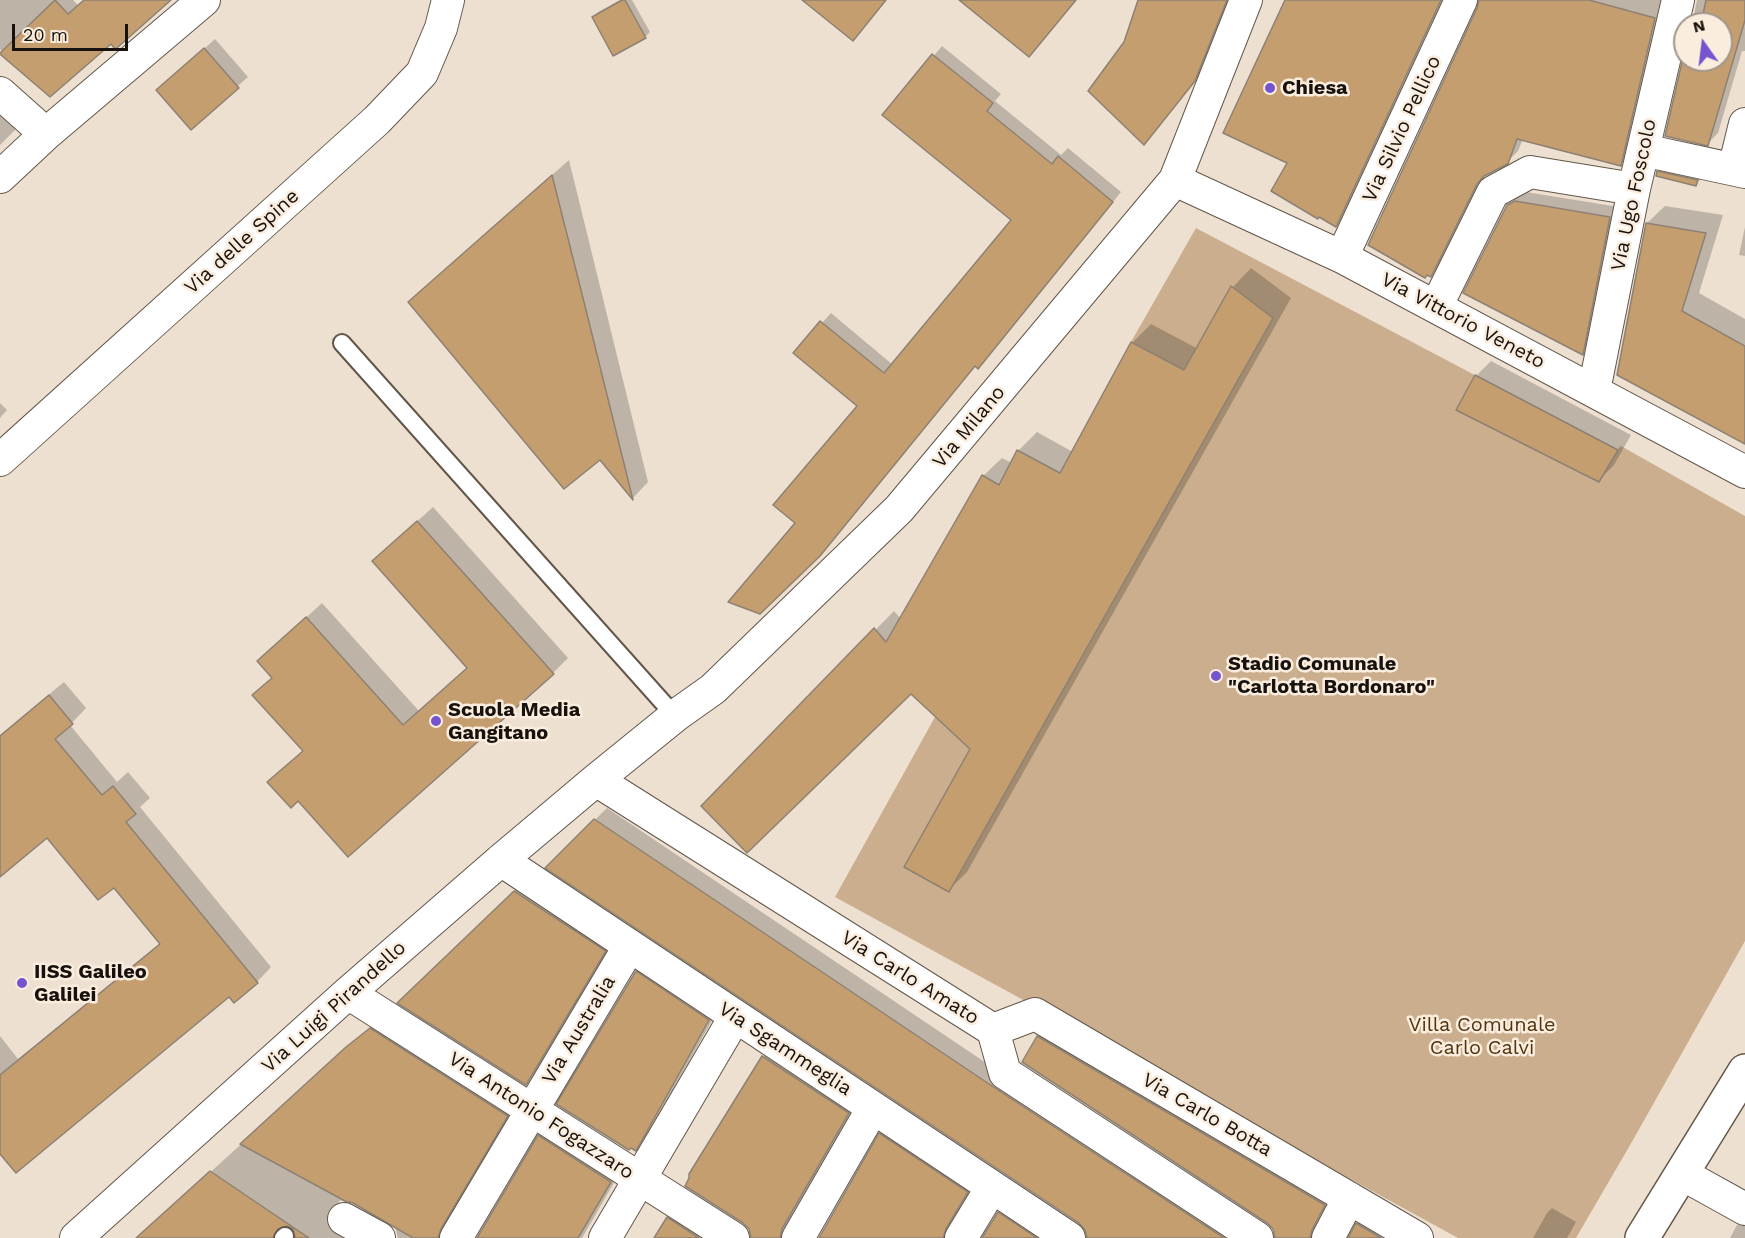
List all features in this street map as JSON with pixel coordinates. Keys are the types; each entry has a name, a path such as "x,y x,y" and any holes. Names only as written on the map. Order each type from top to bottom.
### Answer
{"street":[{"path":"0,177 46,134 204,0"},
{"name":"Via delle Spine","path":"0,460 377,120 422,73 441,28 448,0"},
{"name":"Via Milano","path":"596,780 675,716 713,689 899,509 1176,180 1246,0"},
{"name":"Via Silvio Pellico","path":"1342,257 1461,0"},
{"name":"Via Ugo Foscolo","path":"1594,391 1643,150 1670,2"},
{"path":"0,93 46,134"},
{"path":"1643,150 1739,171 1745,124"},
{"path":"1436,307 1493,192 1530,172 1634,189"},
{"name":"Via Vittorio Veneto","path":"1176,180 1342,257 1745,472"},
{"name":"Via Luigi Pirandello","path":"75,1238 348,993 596,780"},
{"name":"Via Carlo Amato","path":"596,780 993,1030 1005,1073 1257,1238"},
{"name":"Via Sgammeglia","path":"501,861 1068,1238"},
{"name":"Via Australia","path":"456,1238 629,947"},
{"name":"Via Antonio Fogazzaro","path":"348,993 733,1238"},
{"name":"Via Carlo Botta","path":"993,1030 1035,1014 1417,1238"},
{"path":"605,1238 735,1017"},
{"path":"1642,1238 1745,1071"},
{"path":"798,1238 873,1108"},
{"path":"1682,1174 1745,1209"},
{"path":"961,1238 992,1187"},
{"path":"1328,1238 1349,1198"},
{"path":"344,1219 379,1238"}],"lane":[{"path":"342,343 675,716"}],"green space":[{"name":"Stadio Comunale \"Carlotta Bordonaro\"","path":"1196,228 1617,450 1621,446 1745,516 1745,941 1576,1238 1458,1238 835,897 935,717 982,475 999,485 1017,450 1060,473"}],"building":[{"path":"55,0 68,14 84,0 171,0 118,47 115,49 111,44 50,97 0,53"},
{"path":"625,0 646,38 613,56 592,17"},
{"path":"802,0 886,0 853,41"},
{"path":"959,0 1076,0 1029,57"},
{"path":"1138,0 1227,0 1195,81 1144,145 1088,91 1124,42"},
{"path":"1285,0 1441,0 1336,227 1271,191 1287,163 1223,133"},
{"path":"1479,0 1589,0 1655,18 1621,166 1517,139 1508,164 1484,176 1477,184 1431,277 1427,275 1425,278 1368,245"},
{"path":"1706,0 1745,0 1745,20 1733,61 1733,12 1704,12"},
{"path":"204,48 239,88 191,130 156,90"},
{"path":"932,54 993,103 987,111 1052,164 1058,156 1113,202 978,369 975,366 820,556 760,614 728,602 795,523 773,505 857,406 793,353 820,321 884,373 1011,220 882,115"},
{"path":"1680,72 1730,72 1708,146 1665,136"},
{"path":"1657,171 1698,180 1696,186 1656,176"},
{"path":"552,175 633,500 600,460 564,489 408,302"},
{"path":"1515,201 1610,217 1583,355 1463,293 1507,205"},
{"path":"1646,223 1706,233 1682,311 1745,346 1745,444 1617,375"},
{"path":"1231,286 1273,318 949,892 904,867 970,749 911,694 747,853 701,806 874,628 886,642 982,475 999,485 1017,450 1060,473 1131,342 1184,370"},
{"path":"1475,375 1618,450 1599,482 1456,410"},
{"path":"417,521 554,674 348,857 298,801 291,808 267,782 303,751 252,695 272,678 257,661 306,617 403,725 467,668 372,561"},
{"path":"49,695 73,724 55,739 102,795 113,786 136,814 126,822 258,983 234,1003 229,997 16,1173 0,1154 0,1075 160,944 114,888 98,900 47,838 0,877 0,736"},
{"path":"594,819 995,1088 1224,1238 1087,1238 1085,1230 1079,1223 545,868"},
{"path":"514,891 606,951 526,1085 397,1003"},
{"path":"636,971 709,1020 636,1151 631,1148 629,1150 556,1104"},
{"path":"370,1028 508,1116 441,1229 438,1238 413,1238 353,1203 345,1201 240,1144 346,1047"},
{"path":"1037,1036 1325,1205 1310,1238 1275,1238 1273,1229 1267,1223 1022,1062"},
{"path":"762,1056 849,1113 782,1229 780,1238 751,1238 749,1229 743,1223 685,1186 689,1174"},
{"path":"879,1133 968,1192 943,1238 819,1238"},
{"path":"538,1135 611,1182 578,1238 477,1238"},
{"path":"210,1171 309,1238 295,1238 293,1229 287,1226 278,1229 273,1238 136,1238"},
{"path":"998,1212 1037,1238 982,1238"},
{"path":"667,1217 699,1238 654,1238"},
{"path":"1356,1223 1381,1238 1348,1238"}],"place":[{"name":"Chiesa","path":"1270,88"},
{"name":"Stadio Comunale \"Carlotta Bordonaro\"","path":"1216,676"},
{"name":"Scuola Media Gangitano","path":"436,721"},
{"name":"IISS Galileo Galilei","path":"22,983"}],"park label":[{"name":"Villa Comunale Carlo Calvi","path":"1482,1036"}]}
